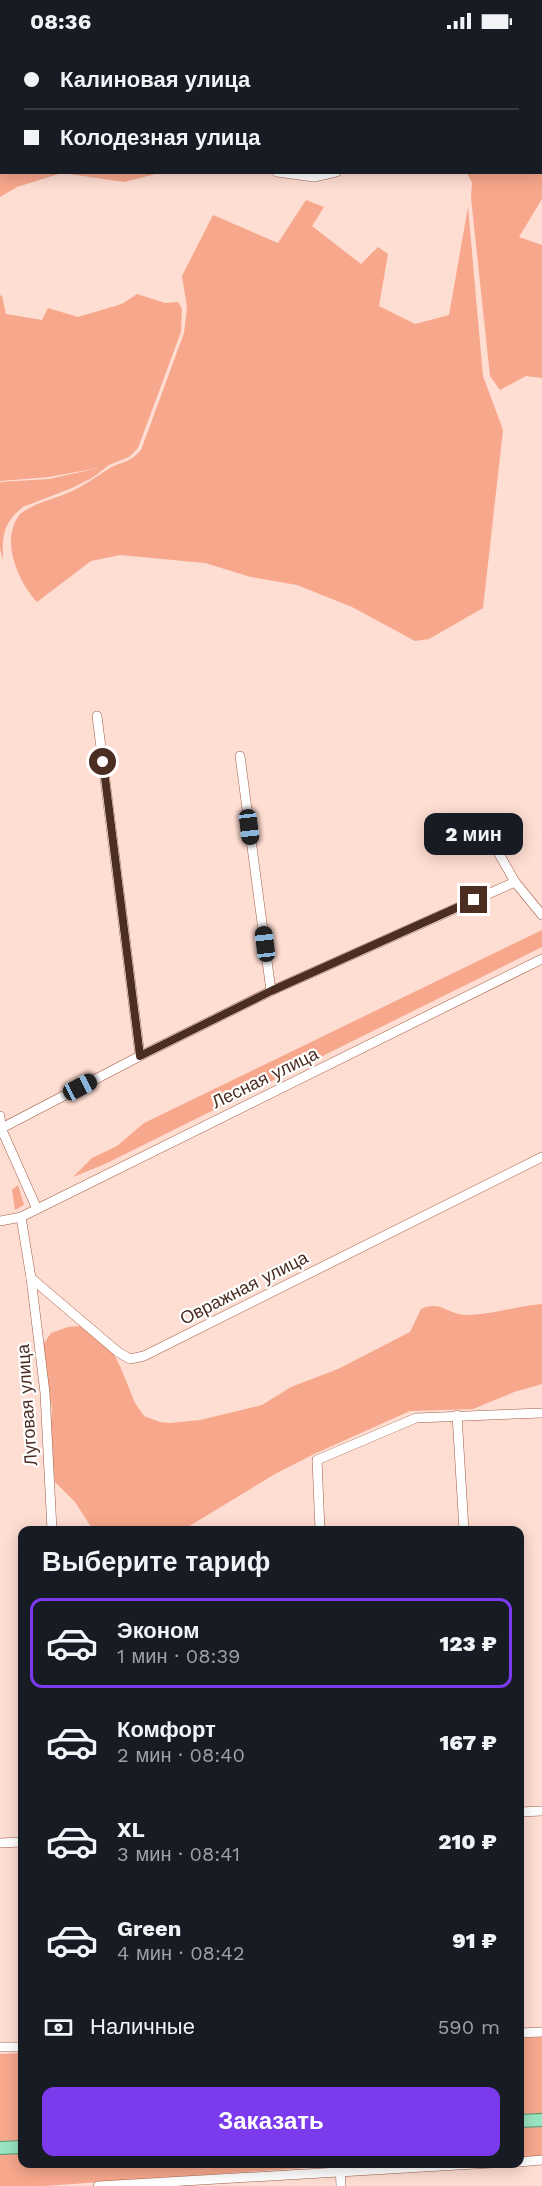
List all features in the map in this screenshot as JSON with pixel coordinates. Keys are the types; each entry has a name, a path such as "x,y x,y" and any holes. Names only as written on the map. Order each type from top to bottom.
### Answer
{"main road":[{"path":"524,2121 542,2120"},
{"path":"0,2148 18,2147"}],"street":[{"path":"292,174 314,177 327,174"},
{"path":"97,716 140,1056"},
{"path":"240,756 271,991"},
{"path":"484,827 515,882 542,915"},
{"path":"1,1129 271,991 515,882"},
{"name":"Лесная улица","path":"0,1221 21,1217 38,1209 542,959"},
{"path":"0,1116 1,1129 38,1209"},
{"name":"Овражная улица","path":"31,1278 118,1352 130,1359 144,1356 542,1157"},
{"path":"21,1217 31,1278"},
{"name":"Луговая улица","path":"31,1278 45,1393 52,1526"},
{"path":"320,1526 317,1460 416,1418 542,1413"},
{"path":"457,1415 464,1526"},
{"path":"524,1812 542,1811"},
{"path":"0,1843 18,1842"},
{"path":"524,2033 542,2032"},
{"path":"0,2047 18,2047"},
{"path":"524,2162 542,2160"},
{"path":"98,2186 327,2168"},
{"path":"340,2168 341,2186"}],"shaded area":[{"path":"0,174 59,174 17,187 0,197"},
{"path":"69,174 156,174 124,182"},
{"path":"468,174 542,174 542,199 519,237 542,245 542,378 526,376 500,390 490,376 471,198 472,183"},
{"path":"306,200 324,207 312,226 361,264 378,247 388,254 379,306 415,324 449,315 468,207 483,376 503,430 483,608 429,639 415,641 352,607 297,585 251,577 205,563 120,555 91,561 37,602 23,582 14,559 11,535 14,524 20,514 26,510 64,495 110,468 130,460 141,450 184,333 187,308 182,276 213,215 278,243"},
{"path":"137,294 165,303 178,302 182,309 181,332 138,448 129,457 109,465 92,478 23,507 11,519 5,531 3,561 0,548 0,482 49,479 103,467 49,477 0,481 0,295 6,314 42,320 48,308 78,317 122,304"},
{"path":"542,930 542,947 105,1164 73,1177 92,1158 117,1146 144,1123"},
{"path":"18,1185 24,1205 15,1210 12,1190"},
{"path":"542,1304 542,1384 514,1392 473,1409 410,1411 275,1474 190,1526 90,1526 75,1502 55,1482 50,1441 52,1407 44,1370 44,1343 51,1333 68,1327 80,1326 91,1332 113,1353 135,1403 144,1416 170,1423 200,1420 262,1405 291,1387 338,1369 410,1332 421,1309 434,1306 466,1315"},
{"path":"542,2037 542,2116 524,2117 524,2038"},
{"path":"18,2053 18,2140 0,2141 0,2054"},
{"path":"542,2125 542,2158 524,2159 524,2126"},
{"path":"18,2153 18,2168 305,2168 43,2186 0,2186 0,2154"}],"route":[{"path":"103,762 140,1056 271,991 474,900"}]}
